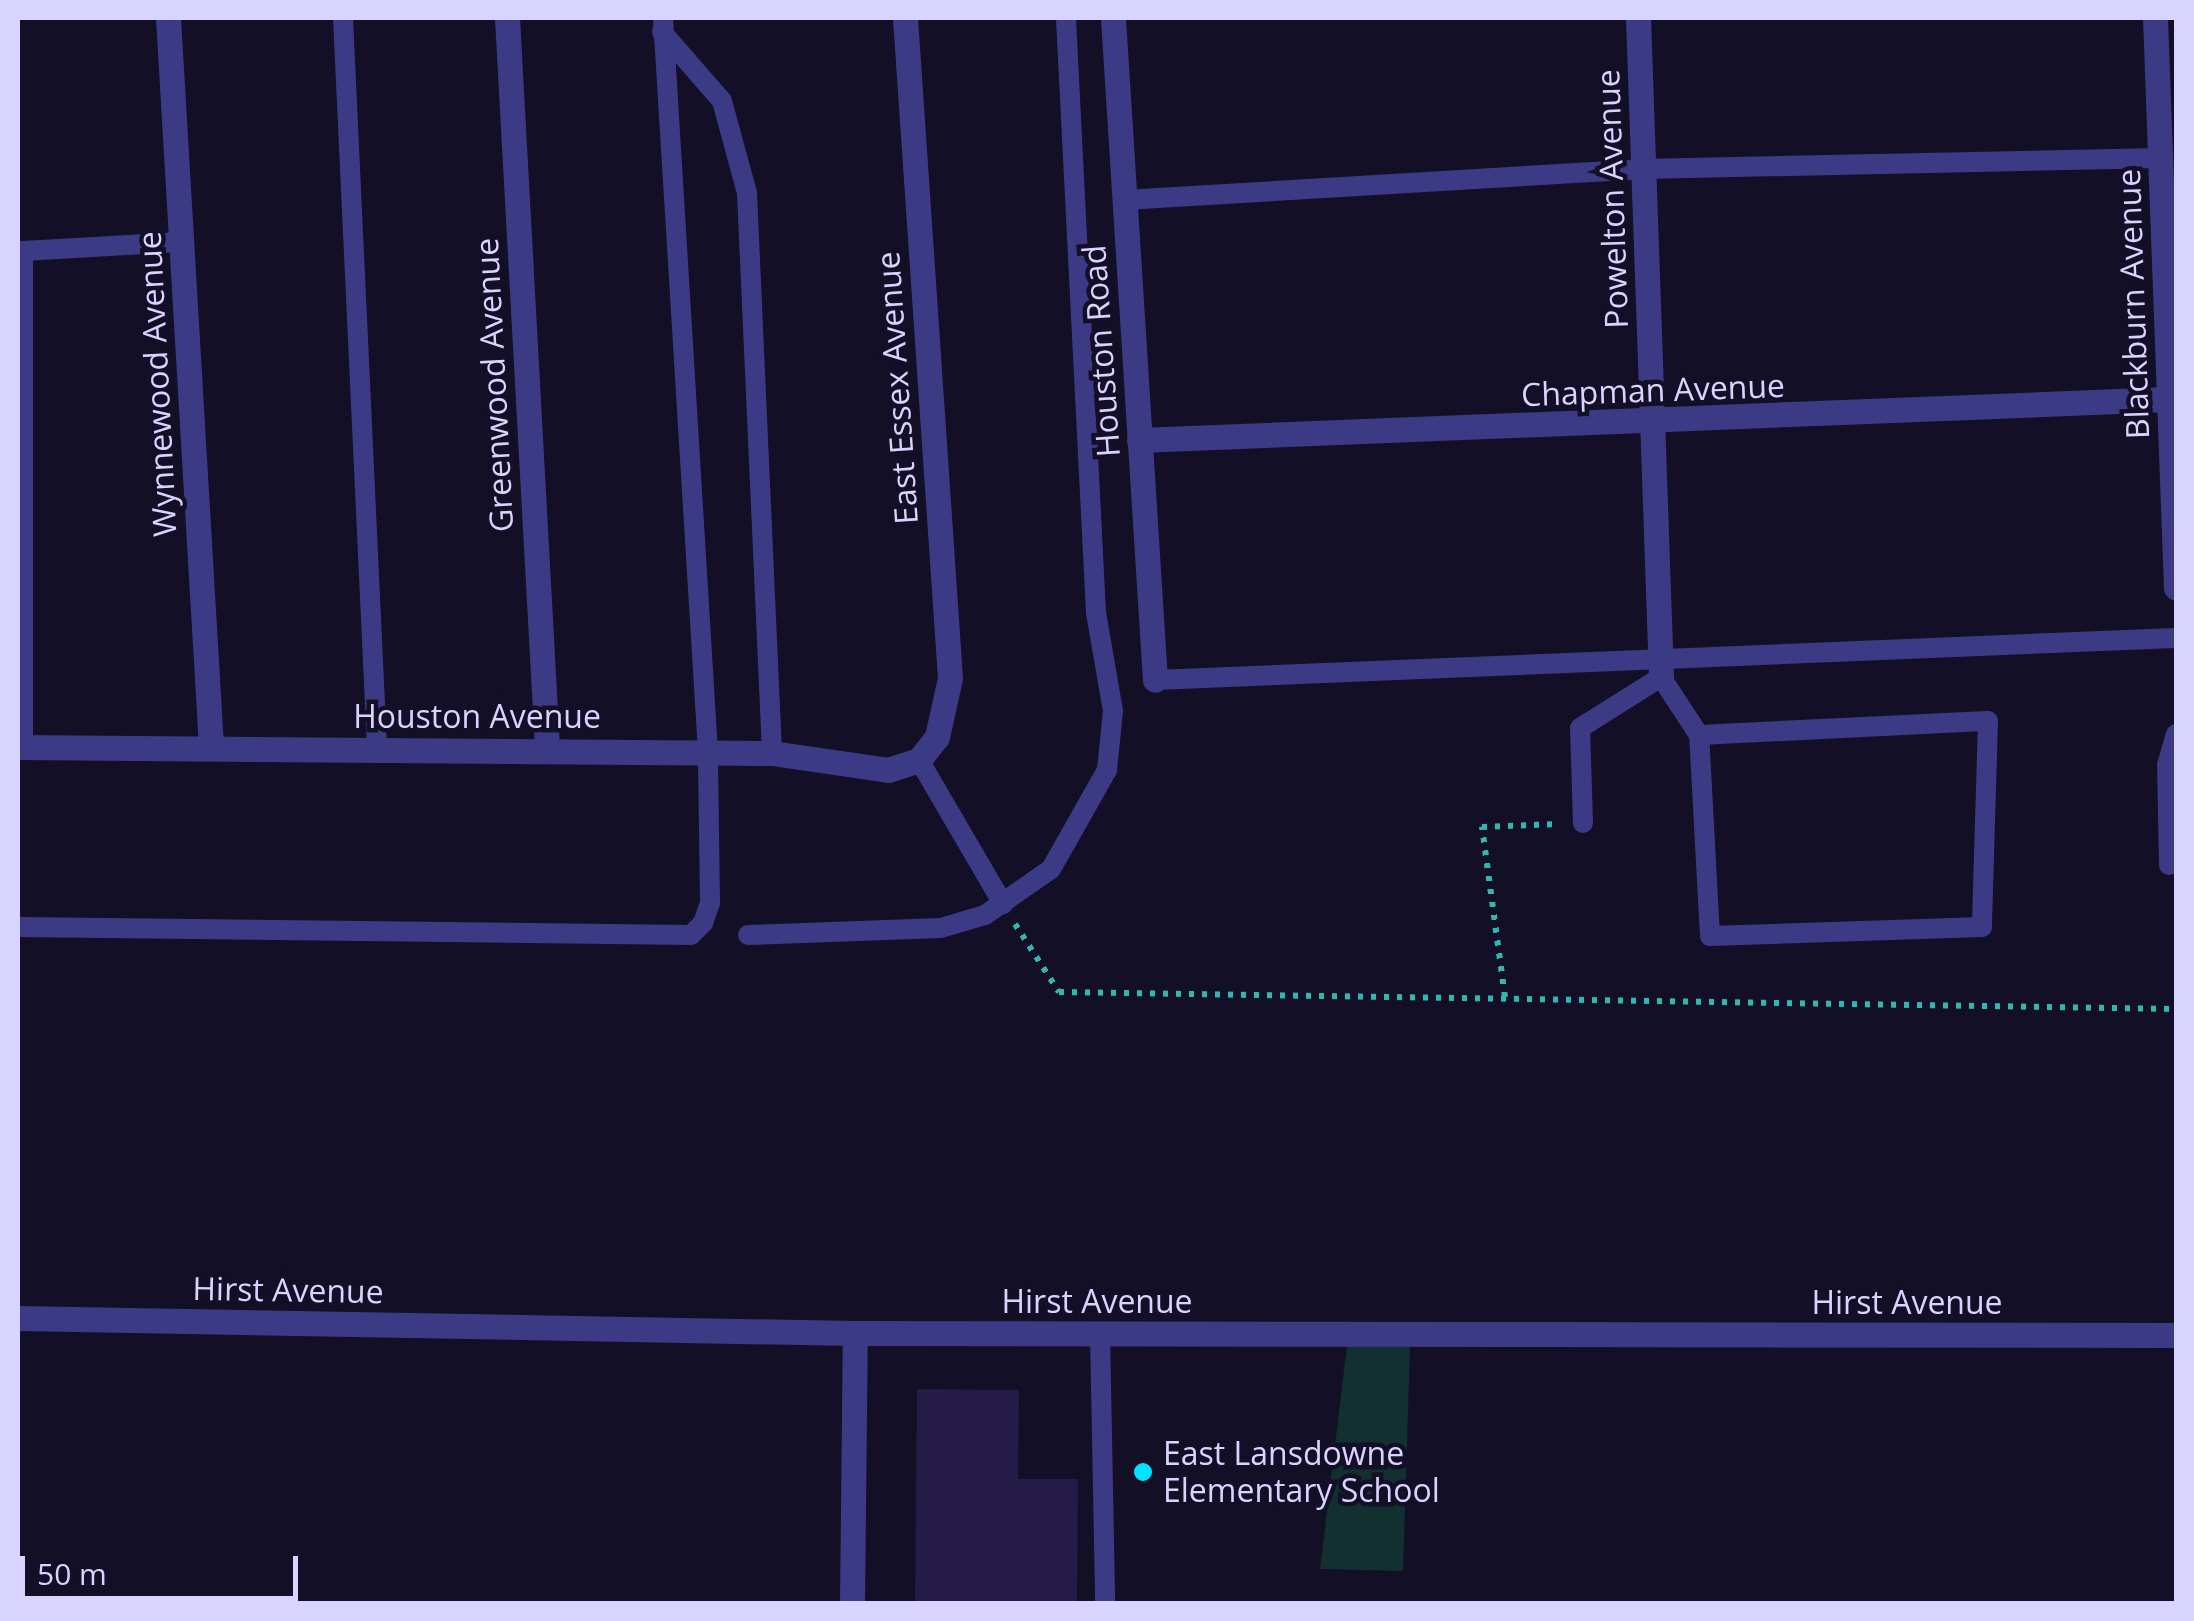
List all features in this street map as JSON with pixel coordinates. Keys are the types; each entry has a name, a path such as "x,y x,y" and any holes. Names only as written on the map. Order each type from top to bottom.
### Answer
{"street":[{"name":"Wynnewood Avenue","path":"168,18 211,747"},
{"name":"Greenwood Avenue","path":"507,18 547,748"},
{"name":"East Essex Avenue","path":"905,18 950,678 924,755"},
{"name":"Houston Road","path":"1113,18 1154,680"},
{"name":"Powelton Avenue","path":"1638,18 1661,667"},
{"name":"Blackburn Avenue","path":"2155,18 2176,588"},
{"name":"Chapman Avenue","path":"1139,440 1652,424 2168,399"},
{"name":"Houston Avenue","path":"20,747 547,748 772,753 866,769 924,755"},
{"name":"Hirst Avenue","path":"18,1318 855,1333 2176,1336"},
{"path":"852,1604 855,1333"}],"lane":[{"path":"343,18 377,748"},
{"path":"748,935 940,928 1003,904 1051,869 1088,814 1107,770 1113,711 1096,613 1066,18"},
{"path":"18,926 691,935 710,902 708,752 662,25"},
{"path":"662,25 722,101 747,193 772,753"},
{"path":"1124,200 1643,170 2160,158"},
{"path":"20,747 22,251 181,242"},
{"path":"1154,680 1661,667 2176,638"},
{"path":"1661,667 1699,735 1710,936 1982,927 1988,721 1699,735"},
{"path":"1583,824 1580,728 1661,667"},
{"path":"2169,865 2167,765 2176,734"},
{"path":"924,755 1003,904"},
{"path":"1100,1333 1105,1604"}],"path":[{"path":"1505,998 1482,826 1583,824"},
{"path":"1003,904 1059,992 2176,1009"}],"green space":[{"path":"1347,1346 1410,1347 1403,1571 1320,1569"}],"building":[{"path":"917,1389 1019,1390 1018,1479 1078,1479 1077,1604 915,1604"}],"place":[{"name":"East Lansdowne Elementary School","path":"1143,1472"}]}
